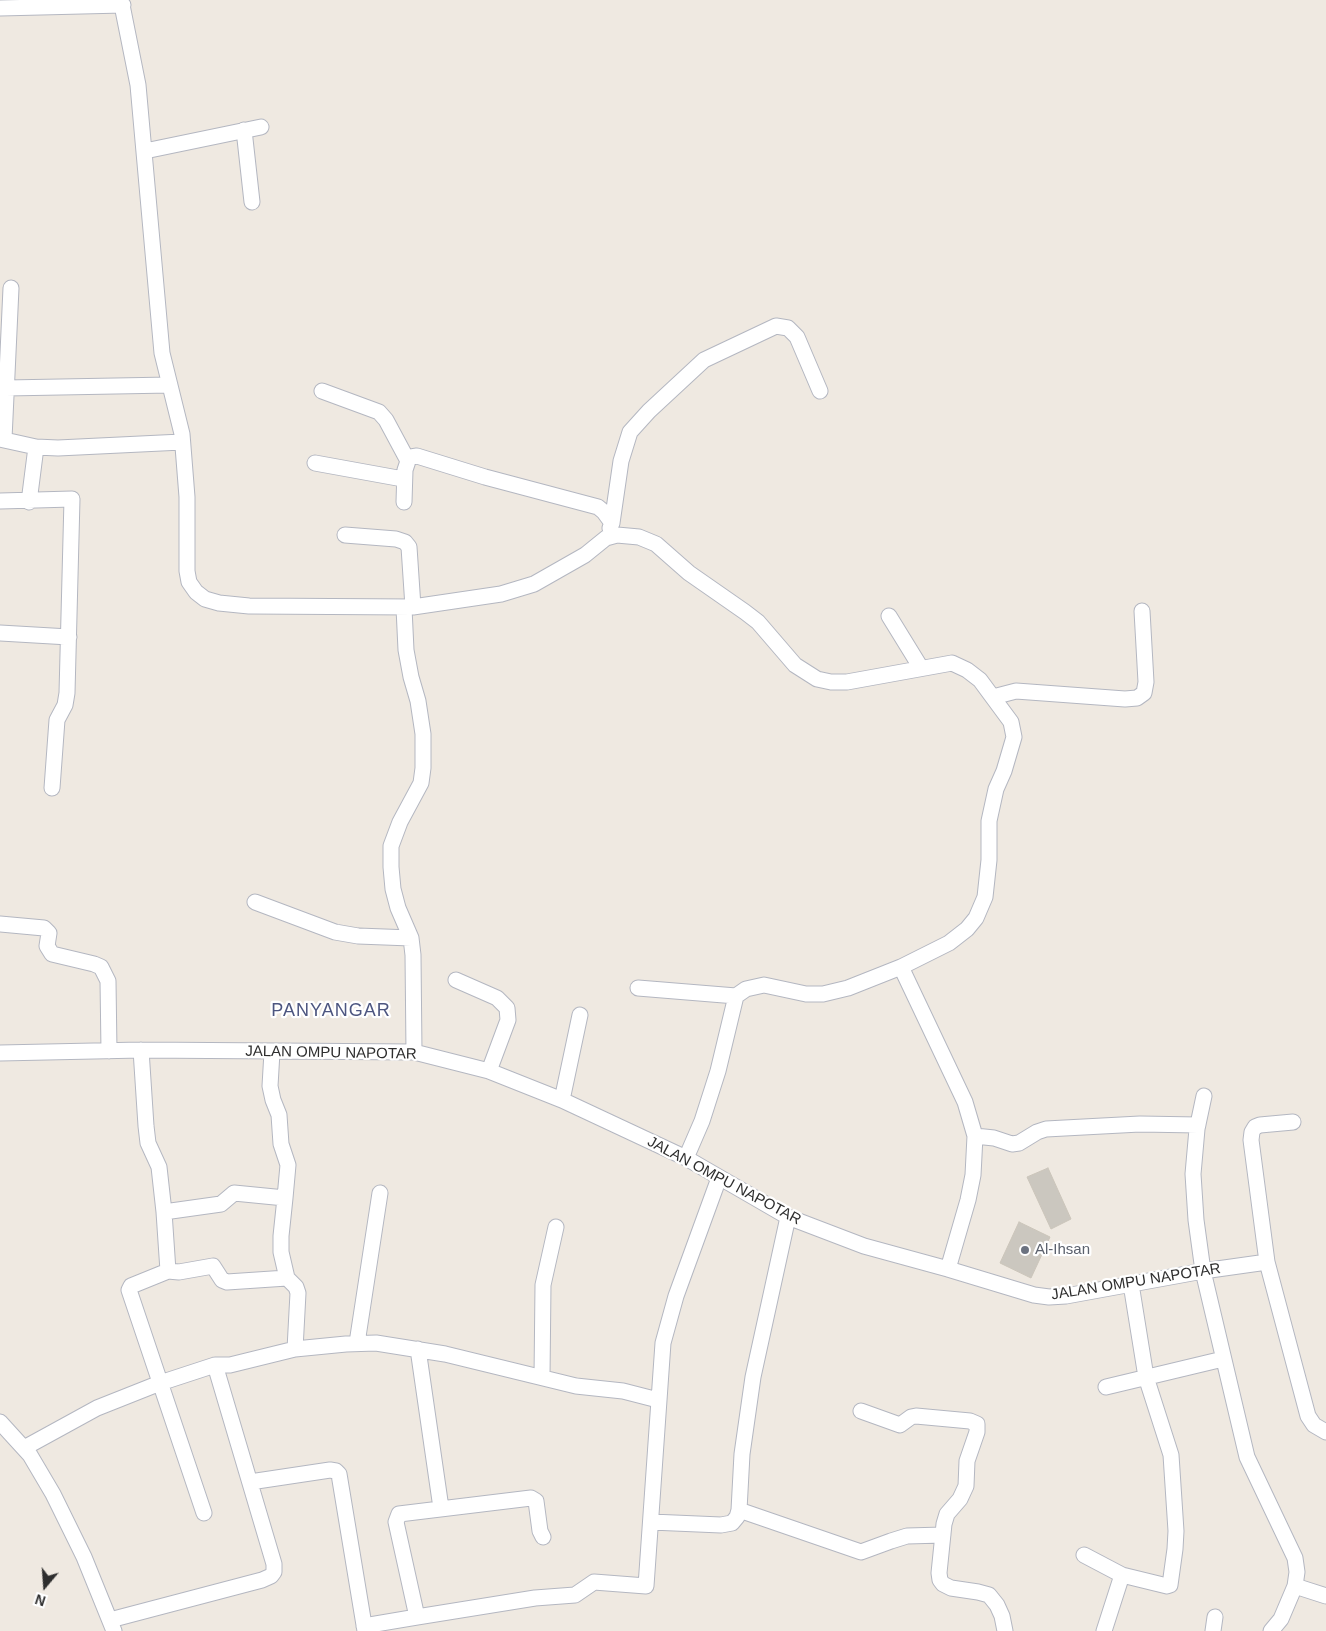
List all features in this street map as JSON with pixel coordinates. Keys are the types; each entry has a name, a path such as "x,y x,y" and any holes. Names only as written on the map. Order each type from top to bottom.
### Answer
{"street":[{"path":"0,8 122,3 138,86 162,353 182,442 187,497 187,571 189,582 196,592 205,599 219,603 249,606 408,608 501,594 534,584 585,555 606,538 616,535 639,537 656,544 689,573 758,622 796,665 817,679 831,682 847,682 952,663 967,670 980,680 1011,722 1014,737 1004,771 996,789 989,821 989,860 985,897 976,918 967,929 949,943 901,967 848,988 823,994 806,994 764,985 746,989 736,996 638,988"},
{"path":"145,150 261,127"},
{"path":"244,130 252,202"},
{"path":"11,288 2,439 36,447 58,448 182,442"},
{"path":"606,538 612,523 621,461 630,432 649,411 704,360 776,326 788,328 797,337 820,391"},
{"path":"6,388 170,385"},
{"path":"322,391 379,412 386,420 408,461"},
{"path":"29,502 36,447"},
{"path":"404,502 404,479 408,461 412,457 426,458 485,477 598,507 612,523"},
{"path":"315,463 404,479"},
{"path":"0,501 72,500 67,693 65,705 58,720 52,788"},
{"path":"346,535 396,539 405,542 409,547 406,650 418,701 423,734 423,768 421,783 400,822 392,846 391,867 392,889 411,938 413,955 414,1052"},
{"path":"993,697 1016,691 1138,698 1144,693 1146,682 1142,611"},
{"path":"889,616 921,668"},
{"path":"0,633 69,637"},
{"path":"255,902 335,932 358,936 411,938"},
{"path":"0,924 44,928 49,933 47,946 52,954 101,967 108,981 110,1050"},
{"path":"901,967 965,1102 975,1136 973,1175 968,1200 948,1269"},
{"path":"456,980 497,998 507,1008 508,1020 489,1072"},
{"path":"686,1158 702,1121 720,1062 736,996"},
{"path":"562,1100 580,1015"},
{"name":"JALAN OMPU NAPOTAR","path":"0,1053 110,1050 414,1052 489,1072 562,1100 686,1158 788,1217 864,1246 948,1269 1020,1292 1049,1297 1066,1296 1203,1271 1267,1262"},
{"path":"141,1050 148,1143 159,1167 168,1271"},
{"path":"272,1052 270,1086 279,1115 281,1144 288,1159 281,1252 287,1278 298,1293 295,1349"},
{"path":"1204,1096 1198,1125 1193,1174 1196,1220 1203,1271 1247,1457 1295,1558 1297,1572 1295,1586 1281,1619 1271,1631"},
{"path":"1293,1122 1255,1127 1251,1140 1267,1262 1308,1416 1314,1425 1326,1432"},
{"path":"975,1136 994,1138 1012,1144 1046,1129 1140,1124 1198,1125"},
{"path":"250,1482 330,1470 336,1471 339,1474 365,1628 417,1617 534,1598 574,1595 594,1582 645,1586 647,1584 663,1343 676,1296 719,1178"},
{"path":"164,1212 222,1204 234,1193 285,1198"},
{"path":"358,1343 380,1193"},
{"path":"650,1522 720,1525 732,1523 737,1517 742,1454 753,1377 788,1217"},
{"path":"542,1377 543,1284 556,1227"},
{"path":"204,1513 129,1288 168,1271 179,1272 213,1266 222,1280 227,1282 287,1278"},
{"path":"1084,1555 1122,1575 1169,1586 1175,1549 1175,1504 1171,1455 1146,1377 1131,1284"},
{"path":"24,1448 97,1408 160,1383 215,1366 230,1365 295,1349 358,1343 376,1343 446,1354 576,1386 623,1391 658,1400"},
{"path":"418,1349 441,1508"},
{"path":"1106,1387 1223,1359"},
{"path":"0,1422 30,1455 54,1494 84,1557 112,1625 262,1580 271,1576 274,1572 274,1564 215,1366"},
{"path":"861,1411 899,1425 916,1416 970,1421 976,1424 977,1432 967,1461 966,1486 960,1499 947,1514 943,1535 940,1580 951,1588 989,1595 997,1605 1006,1631"},
{"path":"417,1617 396,1522 399,1514 533,1499 536,1501 540,1531 543,1537"},
{"path":"739,1510 861,1552 890,1540 907,1536 943,1535"},
{"path":"1104,1631 1122,1575"},
{"path":"1295,1586 1326,1596"}],"building":[{"path":"1048,1168 1071,1219 1051,1229 1027,1177"},
{"name":"Al-Ihsan","path":"1019,1222 1050,1237 1031,1278 1000,1263"}],"place":[{"name":"Al-Ihsan","path":"1025,1250"}],"district":[{"name":"PANYANGAR","path":"331,1011"}]}
